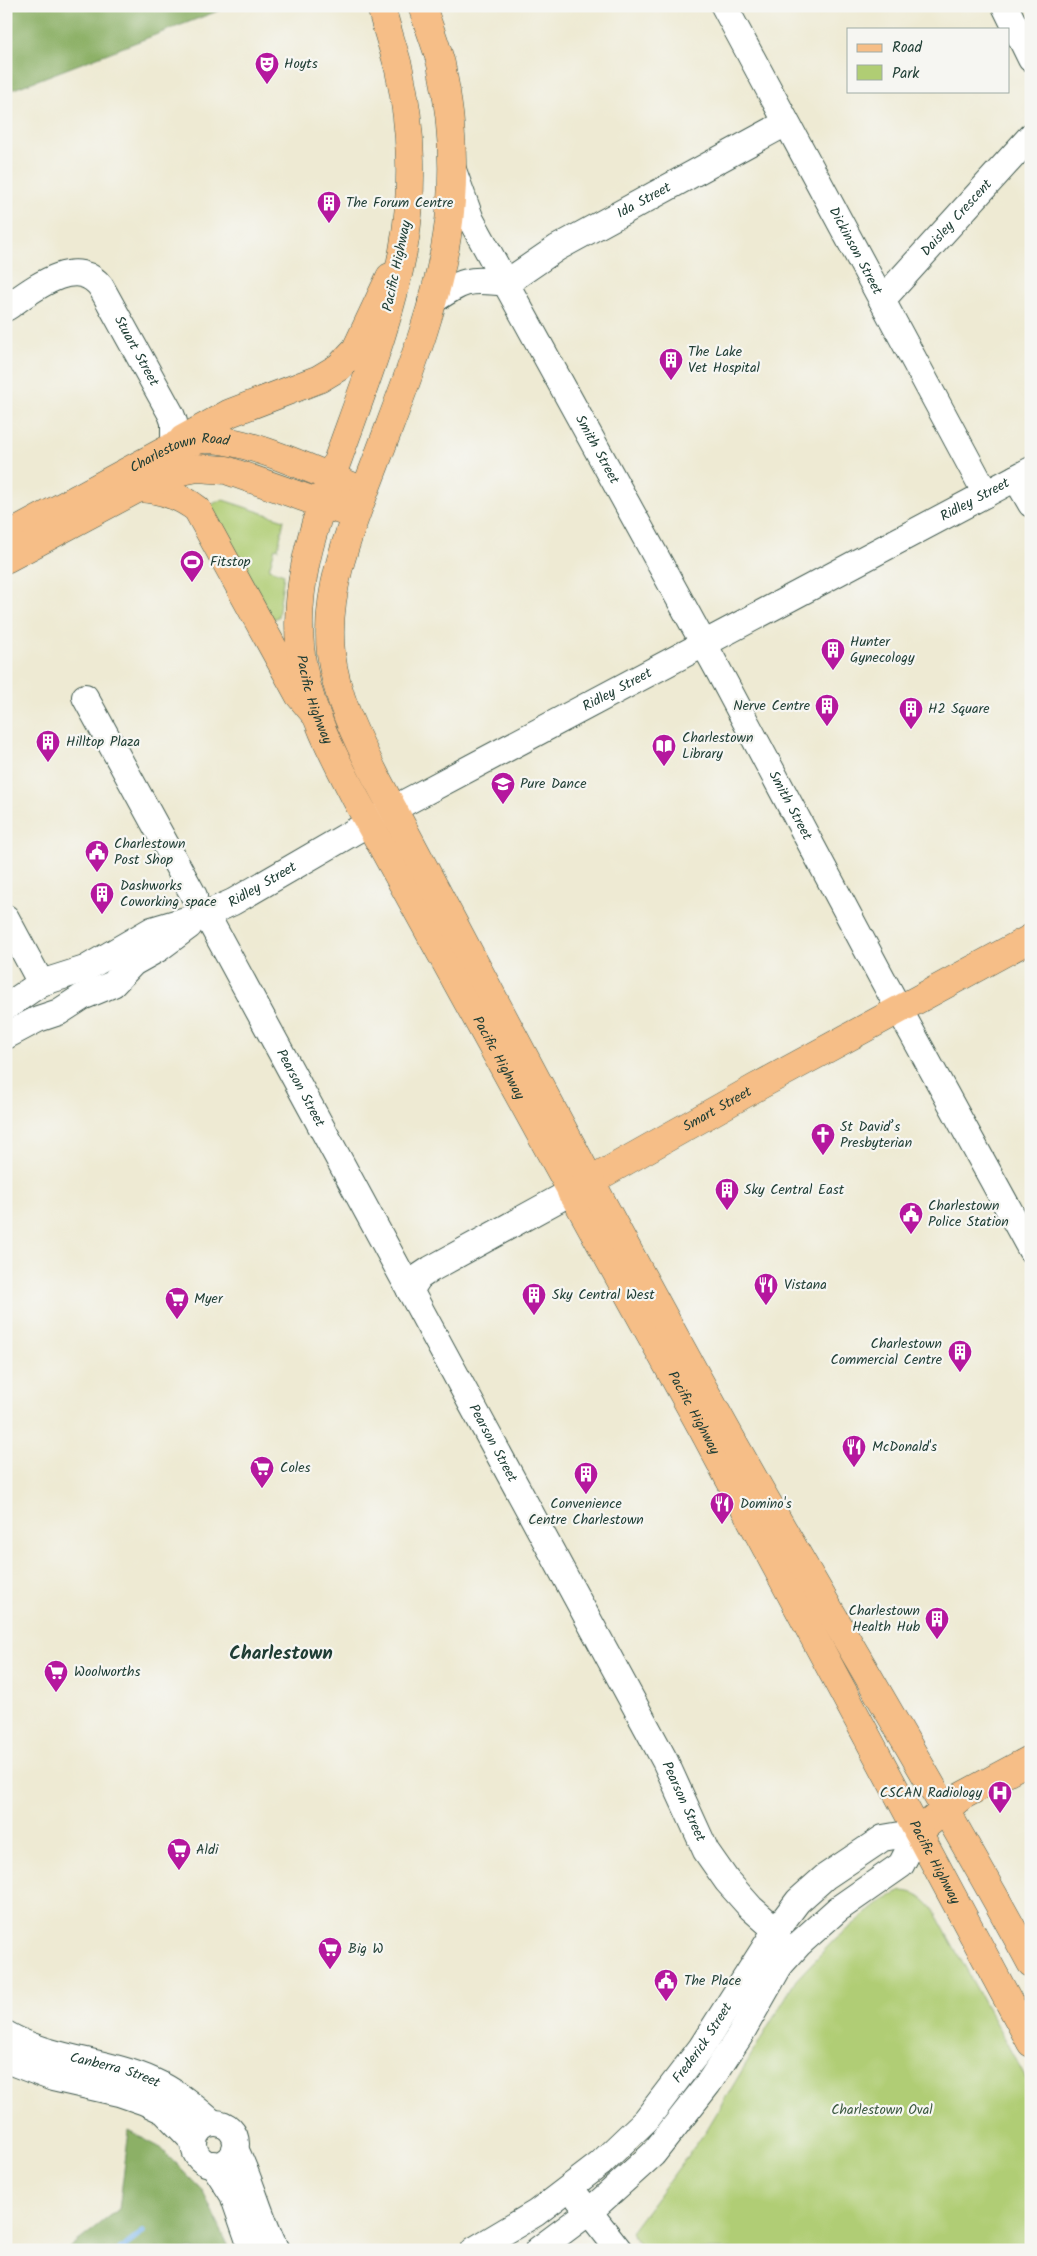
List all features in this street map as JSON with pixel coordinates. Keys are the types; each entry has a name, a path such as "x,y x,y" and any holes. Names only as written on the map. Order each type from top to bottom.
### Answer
{"main road":[{"name":"Pacific Highway","path":"381,6 399,70 406,111 410,184 404,249 394,295 326,490 302,576 299,620 304,671 315,714 369,822 946,1808 1031,1964"},
{"name":"Pacific Highway","path":"422,6 440,63 452,142 453,170 447,236 420,339 359,503 334,594 331,653 334,674 351,726 703,1430 1031,2043"},
{"path":"174,446 199,428 230,413 319,379 339,367 356,350 404,249"},
{"name":"Charlestown Road","path":"6,537 174,446 202,439 225,441 266,452 326,490"},
{"name":"Charlestown Road","path":"6,559 138,488 182,471 197,468 219,469 326,490 359,503"},
{"path":"138,488 154,489 184,498 197,509 299,695 315,714"},
{"name":"Smart Street","path":"581,1186 899,1009 1031,938"},
{"name":"Frederick Street","path":"918,1832 962,1796 1031,1760"}],"street":[{"name":"Dickinson Street","path":"724,6 986,494"},
{"path":"1005,6 1031,59"},
{"name":"Ida Street","path":"506,283 557,248 786,123"},
{"name":"Daisley Crescent","path":"882,300 1031,136"},
{"name":"Smith Street","path":"453,170 471,220 1031,1250"},
{"name":"Stuart Street","path":"6,308 64,274 78,272 92,276 101,287 174,422 174,446"},
{"path":"431,302 458,284 478,279 506,283"},
{"path":"1024,474 1031,504"},
{"name":"Ridley Street","path":"24,995 85,970 152,930 200,905 240,898 393,809 1024,474"},
{"name":"Pearson Street","path":"85,698 200,905 665,1760 706,1851 727,1881 751,1908 776,1930"},
{"name":"Ridley Street","path":"6,1036 38,1019 59,1012 82,997 113,984 133,963 158,949 200,905"},
{"path":"6,918 28,1009 38,1019"},
{"path":"100,960 110,968 113,984"},
{"name":"Smart Street","path":"410,1291 419,1277 430,1269 581,1186"},
{"name":"Frederick Street","path":"474,2250 536,2213 600,2164 646,2120 701,2048 776,1930 798,1901 825,1877 883,1838 918,1832"},
{"name":"Frederick Street","path":"538,2250 590,2211 653,2154 684,2116 739,2037 780,1966 799,1944 838,1909 901,1865 918,1832"},
{"path":"776,1930 782,1952 780,1966"},
{"name":"Canberra Street","path":"6,2034 19,2041 43,2049 102,2064 153,2081 178,2094 213,2123"},
{"name":"Canberra Street","path":"6,2060 53,2078 119,2093 145,2102 164,2111 194,2142"},
{"path":"235,2149 226,2162 207,2163 197,2154 194,2142 199,2130 213,2123 221,2124 234,2134 235,2149 243,2164 262,2220 276,2250"},
{"path":"213,2164 233,2195 252,2250"},
{"path":"569,2188 590,2211 619,2250"}],"green space":[{"path":"6,6 219,6 223,9 6,92"},
{"path":"223,500 284,520 278,549 275,548 269,569 284,574 278,617 267,621 208,508 216,502"},
{"name":"Charlestown Oval","path":"902,1891 920,1896 933,1909 1031,2088 1031,2250 642,2250 631,2232 706,2131 796,1980 835,1939 885,1899"},
{"path":"129,2131 159,2147 202,2190 229,2247 218,2250 67,2250 119,2209"}],"waterway":[{"path":"120,2250 143,2232"}],"place":[{"name":"Hoyts","path":"267,85"},
{"name":"The Forum Centre","path":"329,224"},
{"name":"The Lake Vet Hospital","path":"671,381"},
{"name":"Fitstop","path":"192,583"},
{"name":"Hunter Gynecology","path":"833,671"},
{"name":"Nerve Centre","path":"827,727"},
{"name":"H2 Square","path":"911,730"},
{"name":"Hilltop Plaza","path":"48,763"},
{"name":"Charlestown Library","path":"664,767"},
{"name":"Pure Dance","path":"503,805"},
{"name":"Charlestown Post Shop","path":"97,873"},
{"name":"Dashworks Coworking space","path":"102,915"},
{"name":"St David’s Presbyterian","path":"823,1156"},
{"name":"Sky Central East","path":"727,1211"},
{"name":"Charlestown Police Station","path":"911,1235"},
{"name":"Vistana","path":"766,1306"},
{"name":"Sky Central West","path":"534,1316"},
{"name":"Myer","path":"177,1320"},
{"name":"Charlestown Commercial Centre","path":"960,1373"},
{"name":"McDonald's","path":"854,1468"},
{"name":"Coles","path":"262,1489"},
{"name":"Convenience Centre Charlestown","path":"586,1495"},
{"name":"Domino's","path":"722,1525"},
{"name":"Charlestown Health Hub","path":"937,1640"},
{"name":"Woolworths","path":"56,1693"},
{"name":"CSCAN Radiology","path":"1000,1814"},
{"name":"Aldi","path":"179,1871"},
{"name":"Big W","path":"330,1970"},
{"name":"The Place","path":"666,2002"}],"district":[{"name":"Charlestown","path":"281,1654"}]}
